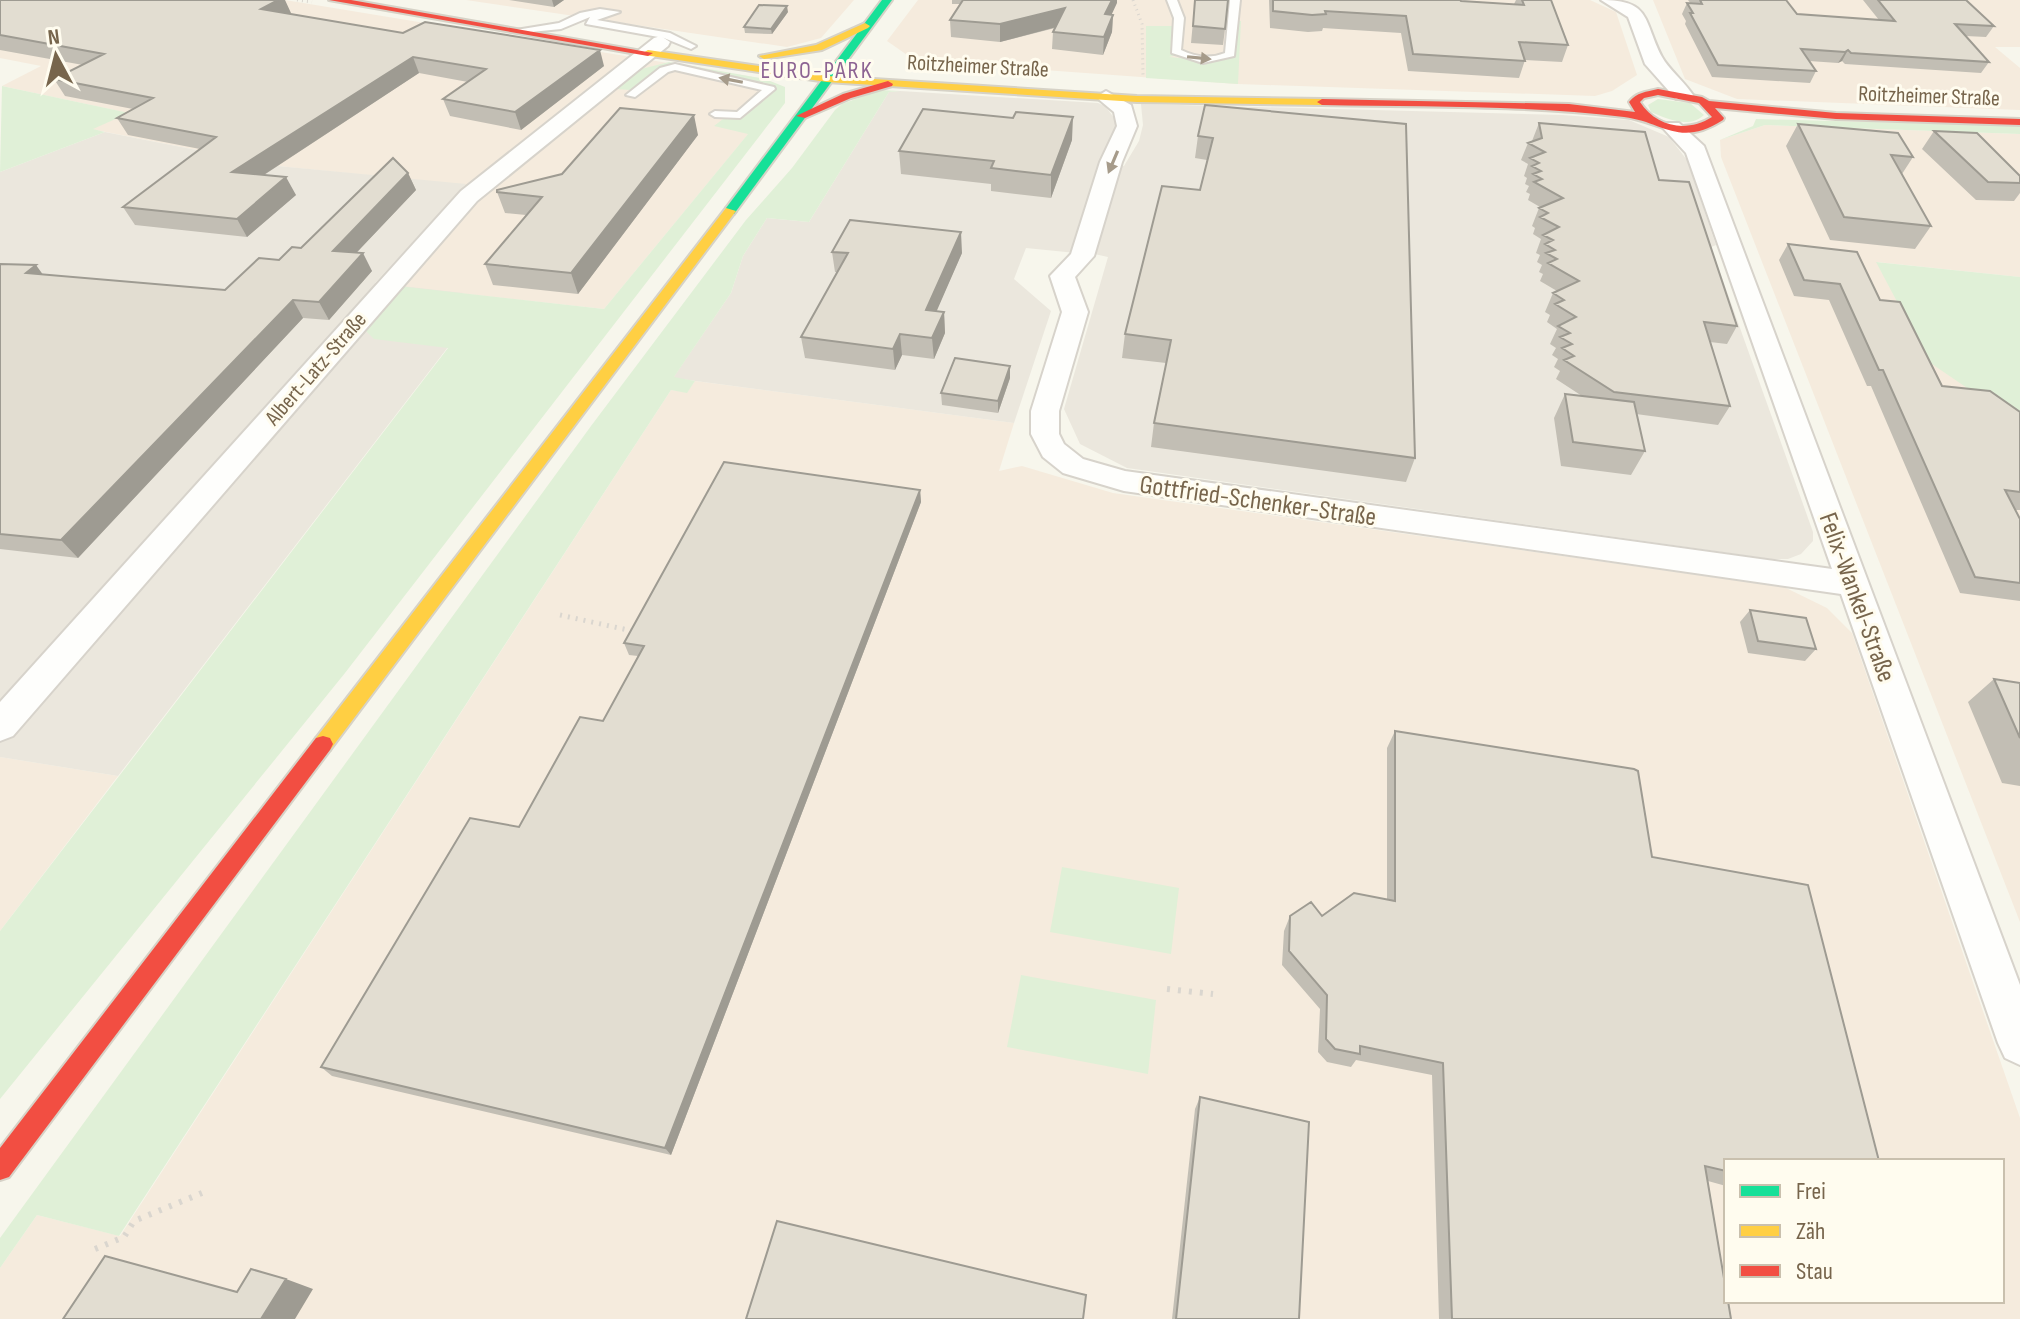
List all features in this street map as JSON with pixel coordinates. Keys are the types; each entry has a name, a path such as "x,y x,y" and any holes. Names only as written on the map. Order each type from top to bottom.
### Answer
{"street":[{"name":"Roitzheimer Straße","path":"334,0 517,30 832,73 888,84 1106,97 1569,107 1642,103 1683,95 1707,125 1836,116 2020,122"},
{"name":"Roitzheimer Straße","path":"418,0 655,47 691,46 766,63"},
{"path":"0,1168 832,73 865,37 887,0"},
{"path":"1614,0 1636,14 1655,64 1663,69 1683,95"},
{"path":"766,63 865,37"},
{"name":"Albert-Latz-Straße","path":"0,726 469,196 655,47"},
{"path":"766,63 794,90 801,106 801,116"},
{"path":"889,63 922,76"},
{"path":"1655,64 1650,69 1653,83 1642,103 1672,127"},
{"name":"Roitzheimer Straße","path":"832,73 1367,96 1434,102"},
{"path":"801,116 847,96 888,84"},
{"name":"Gottfried-Schenker-Straße","path":"1106,97 1124,109 1128,123 1111,162 1082,256 1062,276 1075,312 1043,422 1053,450 1086,471 1124,481 1854,584"},
{"name":"Felix-Wankel-Straße","path":"1672,127 1707,125 1854,584 2020,1043"}],"lane":[{"path":"1172,0 1179,18 1176,51 1185,56 1213,59 1230,54 1235,0"},
{"path":"517,30 561,26 583,15 615,12 598,15 589,22 667,35 691,46"},
{"path":"631,95 664,70 675,67 770,89 740,115 715,114"}],"path":[{"path":"560,615 640,633"},
{"path":"1167,989 1213,994"},
{"path":"95,1249 124,1237 134,1221 202,1193"}],"shaded area":[{"path":"0,0 285,0 765,79 781,86 749,133 604,309 375,284 465,185 278,166 91,129 128,113 2,86 41,66 0,58"},
{"path":"466,0 854,0 821,38 787,47"},
{"path":"918,0 1590,0 1616,12 1637,75 1612,91 1595,96 1238,84 962,64 910,57 887,41"},
{"path":"1653,0 2020,0 2020,47 1995,47 2020,68 2020,110 1737,99 1685,79"},
{"path":"889,92 1098,103 1105,106 1118,123 1076,253 1026,248 1014,279 1051,311 1014,423 673,378 731,293 743,256 767,218 809,222"},
{"path":"1141,104 1562,115 1629,120 1669,137 1687,160 1716,245 1711,247 1813,532 1813,541 1801,554 1788,559 1771,559 1127,468 1080,444 1064,409 1108,257 1090,253 1117,164 1124,166 1139,141 1143,125"},
{"path":"1765,125 2020,134 2020,277 1877,262 2020,424 2020,922 1721,157 1720,140"},
{"path":"105,132 278,166 466,184 375,283 463,293 421,344 448,347 118,776 0,757 0,172"},
{"path":"695,381 1014,423 999,471 1022,466 1113,493 1784,587 1827,608 1852,633 2020,1118 2020,1319 0,1319 0,1268 37,1215 120,1236 671,390 687,392"},
{"path":"0,757 118,776 0,931"}],"green space":[{"path":"1238,21 1241,21 1238,84 1146,78 1146,26 1174,26 1171,48 1177,55 1169,57 1217,61 1234,54"},
{"path":"669,62 765,79 785,87 785,103 345,673 0,1099 0,931 448,348 374,339 364,329 398,286 604,309 748,134 714,126 723,119 744,117 775,91 772,85 675,64 663,67 630,90 616,89 641,69"},
{"path":"2,86 129,113 93,129 105,132 0,172"},
{"path":"880,90 900,91 889,92 809,222 767,218 743,256 731,293 674,377 695,381 687,393 671,390 119,1236 37,1215 0,1268 0,1238 591,426 746,220 792,168 835,110 842,104"},
{"path":"1658,99 1690,103 1704,115 1685,122 1664,117 1651,112 1648,105"},
{"path":"1756,119 2020,126 2020,134 1765,125 1720,140 1753,126"},
{"path":"1876,262 2020,277 2020,424 1929,362"},
{"path":"1062,867 1179,888 1171,954 1050,932"},
{"path":"1021,975 1156,1000 1148,1074 1007,1047"}],"building":[{"path":"0,0 278,0 261,9 403,33 425,22 600,50 515,112 443,99 486,69 413,57 232,172 286,177 237,219 123,207 216,137 117,118 153,98 54,79 104,54 0,35"},
{"path":"963,0 1112,0 1105,14 1113,15 1104,37 1053,32 1065,8 1000,24 950,20"},
{"path":"1195,0 1228,0 1225,29 1193,26"},
{"path":"1273,0 1460,0 1524,5 1522,0 1551,0 1568,45 1519,42 1525,61 1413,54 1406,16 1325,11 1326,14 1312,15 1273,11"},
{"path":"1700,0 1786,0 1797,14 1895,21 1878,0 1966,0 1994,26 1955,24 1989,62 1801,49 1816,71 1718,65 1687,3 1702,4"},
{"path":"759,5 787,6 771,29 744,27"},
{"path":"1205,105 1406,124 1415,458 1154,423 1171,340 1125,334 1162,186 1200,190 1213,138 1198,136"},
{"path":"620,108 694,115 571,273 485,264 542,197 497,190 562,174"},
{"path":"923,109 1013,118 1016,112 1073,117 1051,175 991,168 994,161 899,151"},
{"path":"1539,123 1645,132 1659,180 1689,182 1737,326 1704,322 1730,406 1614,392 1564,360 1574,356 1562,348 1572,344 1560,337 1570,333 1558,326 1576,317 1555,304 1564,300 1553,293 1579,281 1548,263 1557,259 1546,253 1555,250 1545,244 1553,240 1543,235 1559,227 1540,217 1548,213 1539,208 1563,198 1534,182 1542,179 1533,174 1541,171 1532,166 1539,163 1530,158 1545,152 1528,143 1542,138"},
{"path":"1798,124 1898,133 1913,157 1891,155 1931,226 1844,217"},
{"path":"1934,131 1977,133 2020,176 2020,183 1988,182"},
{"path":"393,158 408,173 333,251 363,253 319,302 293,300 61,540 0,534 0,264 36,265 26,273 225,290 259,258 279,260 292,247 301,248"},
{"path":"850,220 961,232 926,310 944,312 932,338 900,334 893,349 801,337 848,253 832,252"},
{"path":"1788,244 1857,252 1880,300 1900,302 1942,386 1990,391 2020,412 2020,492 2005,490 2020,519 2020,583 1975,577 1883,370 1879,370 1840,284 1804,280"},
{"path":"955,358 1010,366 998,401 941,393"},
{"path":"1565,394 1634,402 1645,451 1573,442"},
{"path":"724,462 920,490 665,1148 321,1067 470,818 519,827 580,717 603,721 644,646 624,643"},
{"path":"1750,610 1806,618 1816,649 1758,641"},
{"path":"1994,679 2020,683 2020,738"},
{"path":"1395,731 1638,771 1652,857 1808,885 1878,1159 1724,1159 1724,1171 1705,1166 1724,1278 1724,1303 1728,1303 1731,1319 1452,1319 1443,1063 1360,1046 1360,1054 1335,1049 1326,1039 1327,995 1289,951 1290,916 1311,902 1322,916 1354,893 1395,901"},
{"path":"1200,1097 1309,1122 1299,1319 1176,1319"},
{"path":"777,1221 1086,1295 1083,1319 746,1319"},
{"path":"105,1256 237,1292 251,1269 286,1279 261,1319 63,1319"}],"traffic: fast":[{"path":"730,211 887,0"}],"traffic: slow":[{"path":"764,56 818,48 865,26"},
{"path":"648,53 827,79 1137,99 1322,102"},
{"path":"323,744 730,211"}],"traffic: jam":[{"path":"334,0 648,53"},
{"path":"801,116 847,96 888,84"},
{"path":"1658,92 1702,100 1719,118 1697,129 1660,126 1641,112 1634,102 1640,96 1658,92"},
{"path":"1322,102 1569,107 1643,116"},
{"path":"1709,104 1836,116 2020,122"},
{"path":"0,1168 323,744"}],"district":[{"name":"EURO-PARK","path":"817,70"}]}
